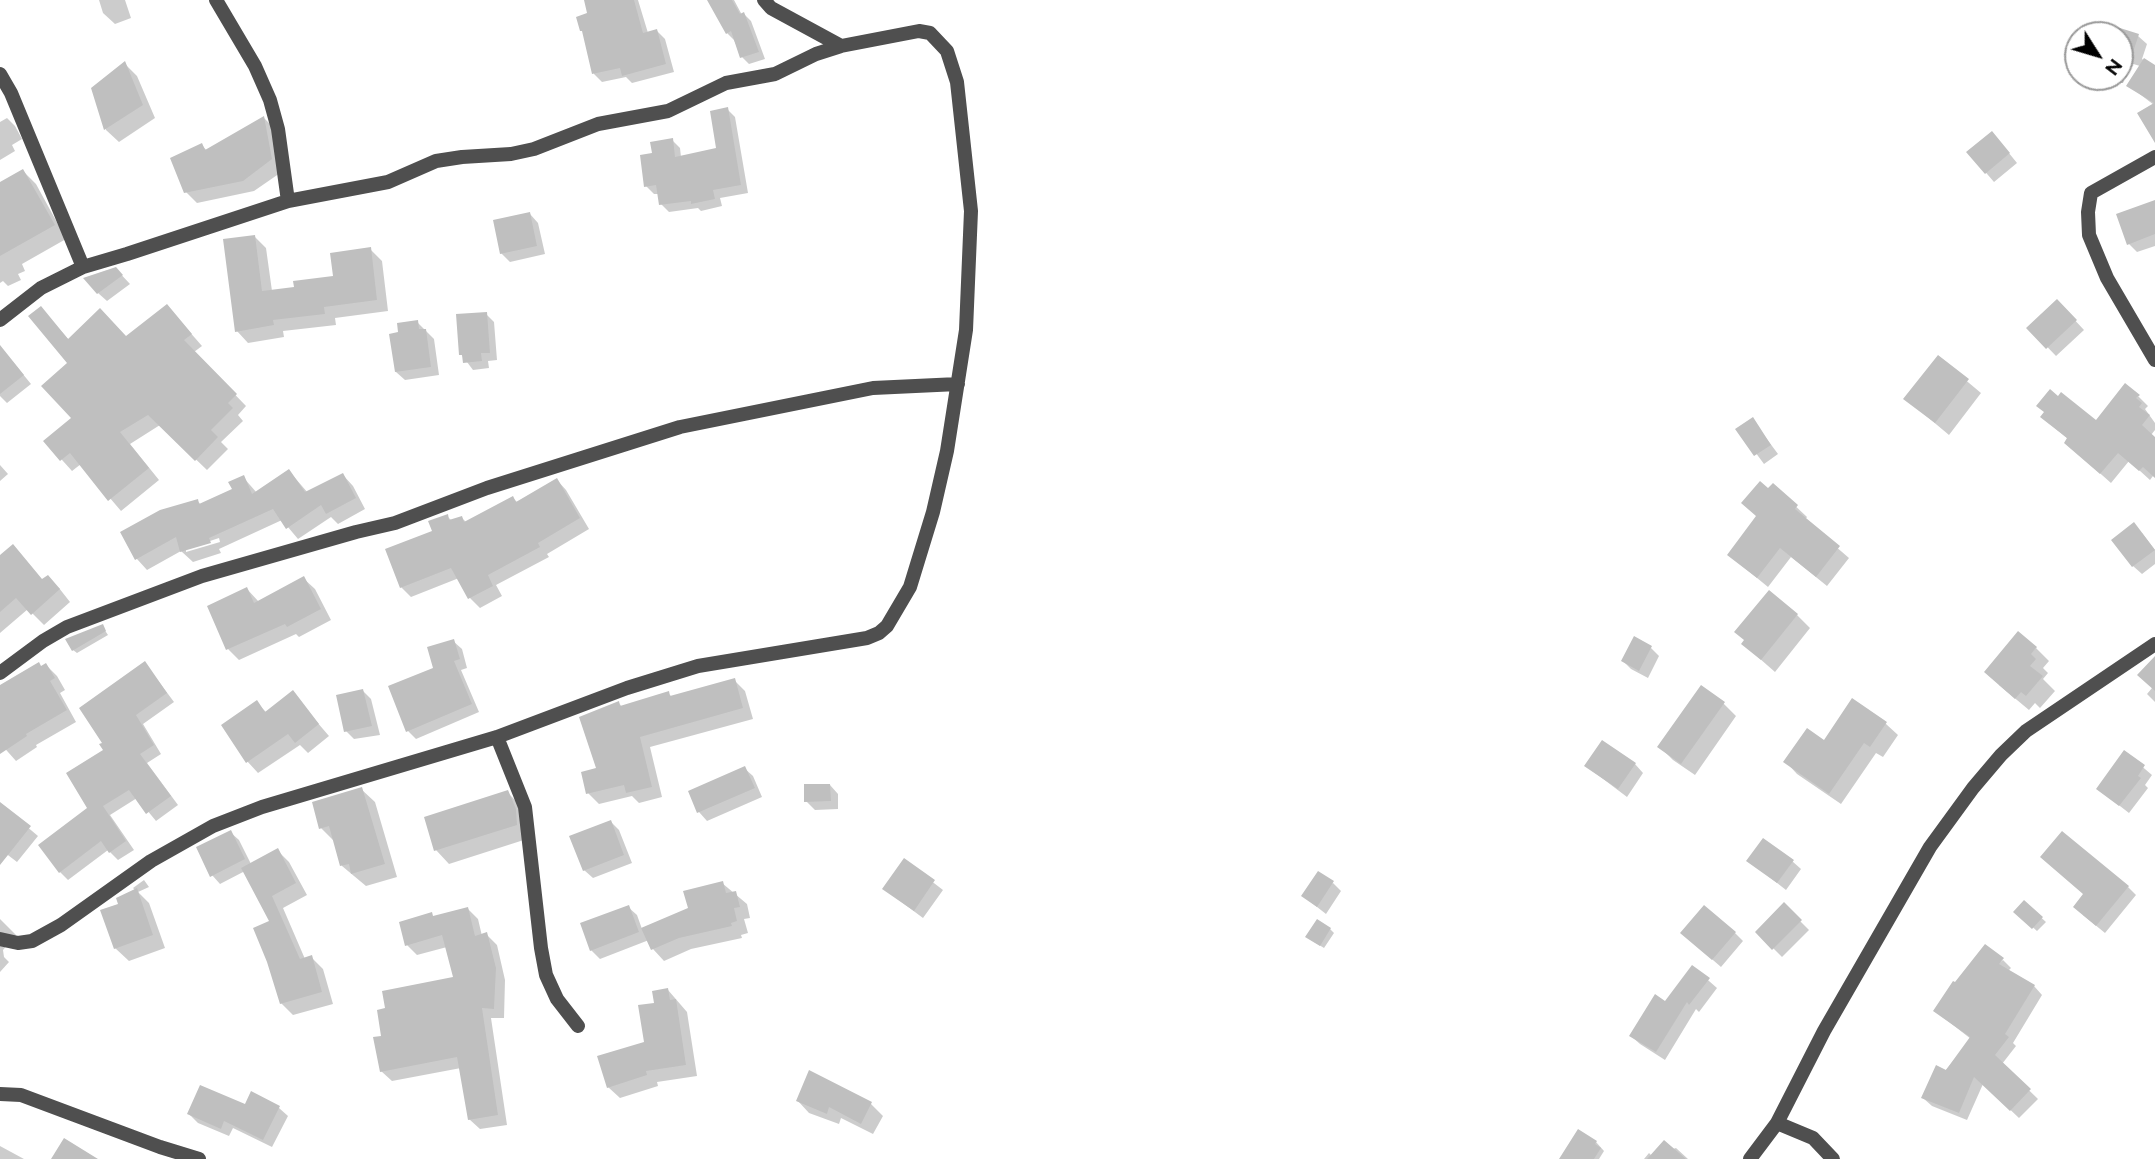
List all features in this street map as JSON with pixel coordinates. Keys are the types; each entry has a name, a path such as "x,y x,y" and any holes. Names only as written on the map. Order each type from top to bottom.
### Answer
{"street":[{"path":"216,0 255,66 270,100 278,129 288,201"},
{"path":"764,0 771,8 841,46"},
{"path":"0,320 41,288 83,267 288,201 388,182 436,161 511,154 534,149 623,117 668,111 726,83 775,74 816,54 841,46 919,31 930,33 947,51 957,82 971,211 969,298 958,384 933,512 910,587 895,615 879,633 867,638 698,666 627,688 497,737 262,807 213,825 151,861 61,925 32,941 18,943 0,939"},
{"path":"0,74 11,93 83,267"},
{"path":"2155,157 2091,193 2088,212 2089,235 2107,278 2155,360"},
{"path":"0,673 67,627 202,576 394,523 487,488 680,427 873,388 958,384"},
{"path":"1750,1159 1777,1123 1824,1031 1930,847 1973,788 2026,731 2155,643"},
{"path":"497,737 525,807 546,975 557,999 578,1026"},
{"path":"0,1094 21,1094 160,1147 199,1159"},
{"path":"1777,1123 1812,1138 1833,1159"}],"building":[{"path":"584,0 634,0 643,33 657,29 666,64 622,76 620,68 592,74 576,17 587,13"},
{"path":"707,0 732,0 740,14 744,12 759,52 740,58 731,31 726,34"},
{"path":"2134,32 2139,34 2134,49"},
{"path":"2144,58 2155,65 2155,143 2137,113 2154,103 2134,91 2134,74"},
{"path":"125,61 143,105 104,130 91,88"},
{"path":"728,107 741,185 713,190 715,199 691,204 691,201 659,205 656,185 644,187 640,155 652,153 650,142 673,138 675,157 716,148 710,111"},
{"path":"264,116 272,159 243,181 184,193 170,158 202,143 205,150"},
{"path":"1992,131 2010,153 1985,174 1966,152"},
{"path":"23,169 55,225 0,256 0,182"},
{"path":"2155,200 2155,234 2127,245 2116,214"},
{"path":"530,212 537,246 500,254 493,220"},
{"path":"255,235 262,291 294,287 293,281 333,276 330,253 371,247 377,300 324,307 325,314 273,320 274,325 235,332 223,239"},
{"path":"116,267 123,275 97,294 83,278"},
{"path":"2057,299 2077,320 2046,349 2026,328"},
{"path":"167,304 192,334 184,340 237,394 228,403 233,408 211,430 218,437 195,461 148,415 120,432 149,468 108,501 70,453 60,461 43,441 71,418 41,386 67,363 28,316 41,306 68,339 100,308 126,336"},
{"path":"487,312 490,353 481,353 482,361 463,363 462,355 459,355 456,314"},
{"path":"418,320 419,329 426,329 431,367 395,372 389,334 398,332 397,323"},
{"path":"0,345 24,375 0,394"},
{"path":"1938,355 1969,379 1935,423 1903,399"},
{"path":"2125,383 2140,395 2136,398 2142,403 2139,407 2150,415 2142,425 2155,437 2155,478 2143,467 2139,471 2118,453 2100,474 2064,443 2067,438 2040,417 2044,412 2036,406 2050,389 2058,396 2061,392 2096,420"},
{"path":"1753,417 1771,445 1754,456 1735,429"},
{"path":"289,469 305,492 343,473 356,498 326,514 321,505 286,529 273,509 209,538 211,543 180,552 176,537 135,560 120,532 160,510 198,499 199,504 232,489 228,482 244,475 252,494"},
{"path":"557,478 580,518 538,543 540,547 488,575 493,586 468,599 451,568 400,588 385,549 432,531 428,521 448,514 449,520 462,516 464,522 513,496 516,502"},
{"path":"1760,481 1768,488 1773,483 1798,505 1795,509 1840,546 1816,577 1780,548 1757,578 1727,555 1756,516 1741,503"},
{"path":"2134,522 2155,550 2132,567 2111,540"},
{"path":"13,544 42,579 48,575 60,589 31,615 16,598 0,612 0,555"},
{"path":"304,576 321,609 287,627 285,624 226,650 207,606 247,587 254,603"},
{"path":"1769,590 1798,614 1761,660 1741,644 1744,640 1734,632"},
{"path":"103,624 106,631 72,651 65,639"},
{"path":"2018,631 2037,647 2031,654 2036,659 2030,666 2043,676 2026,696 2021,692 2015,699 1984,672"},
{"path":"1634,636 1652,646 1639,671 1621,661"},
{"path":"454,639 460,659 454,661 472,704 406,732 388,686 433,668 427,647"},
{"path":"2155,656 2155,691 2137,675"},
{"path":"145,661 167,693 136,715 154,745 140,754 171,796 146,814 129,790 103,806 126,841 109,853 101,841 59,873 38,845 87,808 66,773 103,750 99,744 102,743 79,708"},
{"path":"39,662 41,666 46,663 55,678 50,681 67,710 26,734 27,736 0,754 0,685"},
{"path":"735,678 743,708 640,737 652,787 626,793 624,785 586,794 581,772 596,768 579,717 619,701 620,706 669,691 670,696"},
{"path":"1701,685 1725,702 1681,764 1657,747"},
{"path":"363,689 372,726 344,732 336,695"},
{"path":"293,690 319,724 295,743 288,734 246,763 221,725 257,700 265,712"},
{"path":"1852,698 1887,722 1870,747 1864,743 1829,794 1783,762 1807,728 1824,740"},
{"path":"1602,740 1636,763 1618,789 1584,766"},
{"path":"2124,750 2145,765 2138,776 2141,778 2119,806 2096,789"},
{"path":"745,766 755,788 697,813 688,791"},
{"path":"804,784 830,784 831,801 804,802"},
{"path":"362,787 385,864 351,874 349,864 340,866 329,826 319,829 312,802"},
{"path":"508,790 516,809 517,825 434,851 424,817"},
{"path":"0,802 31,826 0,865"},
{"path":"611,820 624,855 583,871 569,836"},
{"path":"231,830 245,859 210,877 196,847"},
{"path":"2062,831 2129,886 2096,926 2073,907 2083,894 2040,857"},
{"path":"1763,838 1794,860 1777,883 1746,861"},
{"path":"278,848 296,883 272,896 300,959 312,955 322,992 280,1004 253,928 269,921 241,868"},
{"path":"904,858 935,880 914,911 882,889"},
{"path":"1318,871 1334,881 1317,907 1301,896"},
{"path":"723,881 726,893 736,891 740,907 734,908 737,921 731,923 732,926 679,938 651,950 641,928 688,908 683,891"},
{"path":"137,888 153,935 114,949 100,910 118,904 116,898"},
{"path":"2024,900 2043,917 2032,929 2013,912"},
{"path":"1784,902 1802,920 1772,950 1755,932"},
{"path":"629,905 639,932 590,951 580,923"},
{"path":"1704,905 1736,932 1712,960 1680,933"},
{"path":"468,907 475,936 487,932 496,968 494,1009 482,1008 498,1115 468,1120 457,1057 380,1072 373,1037 381,1036 377,1010 385,1008 382,991 453,977 442,935 405,946 399,922 432,912 433,916"},
{"path":"1317,919 1331,928 1320,946 1305,937"},
{"path":"1985,944 2004,958 1999,964 2035,985 2005,1034 2009,1037 1995,1055 2031,1089 2010,1111 1974,1077 1959,1113 1921,1098 1936,1065 1946,1070 1970,1037 1933,1011 1953,981 1955,982"},
{"path":"1692,965 1710,978 1689,1005 1687,1002 1656,1052 1629,1036 1655,994 1665,1001"},
{"path":"668,988 670,1000 676,999 686,1065 646,1071 647,1075 607,1088 597,1056 644,1042 638,1005 654,1003 652,991"},
{"path":"809,1070 872,1102 861,1124 829,1107 827,1114 796,1101"},
{"path":"200,1085 245,1104 251,1091 280,1106 263,1140 224,1121 221,1129 187,1114"},
{"path":"1578,1129 1597,1141 1595,1144 1601,1148 1594,1159 1559,1159"},
{"path":"64,1138 98,1159 51,1159"},
{"path":"1664,1140 1686,1159 1647,1159"}]}
